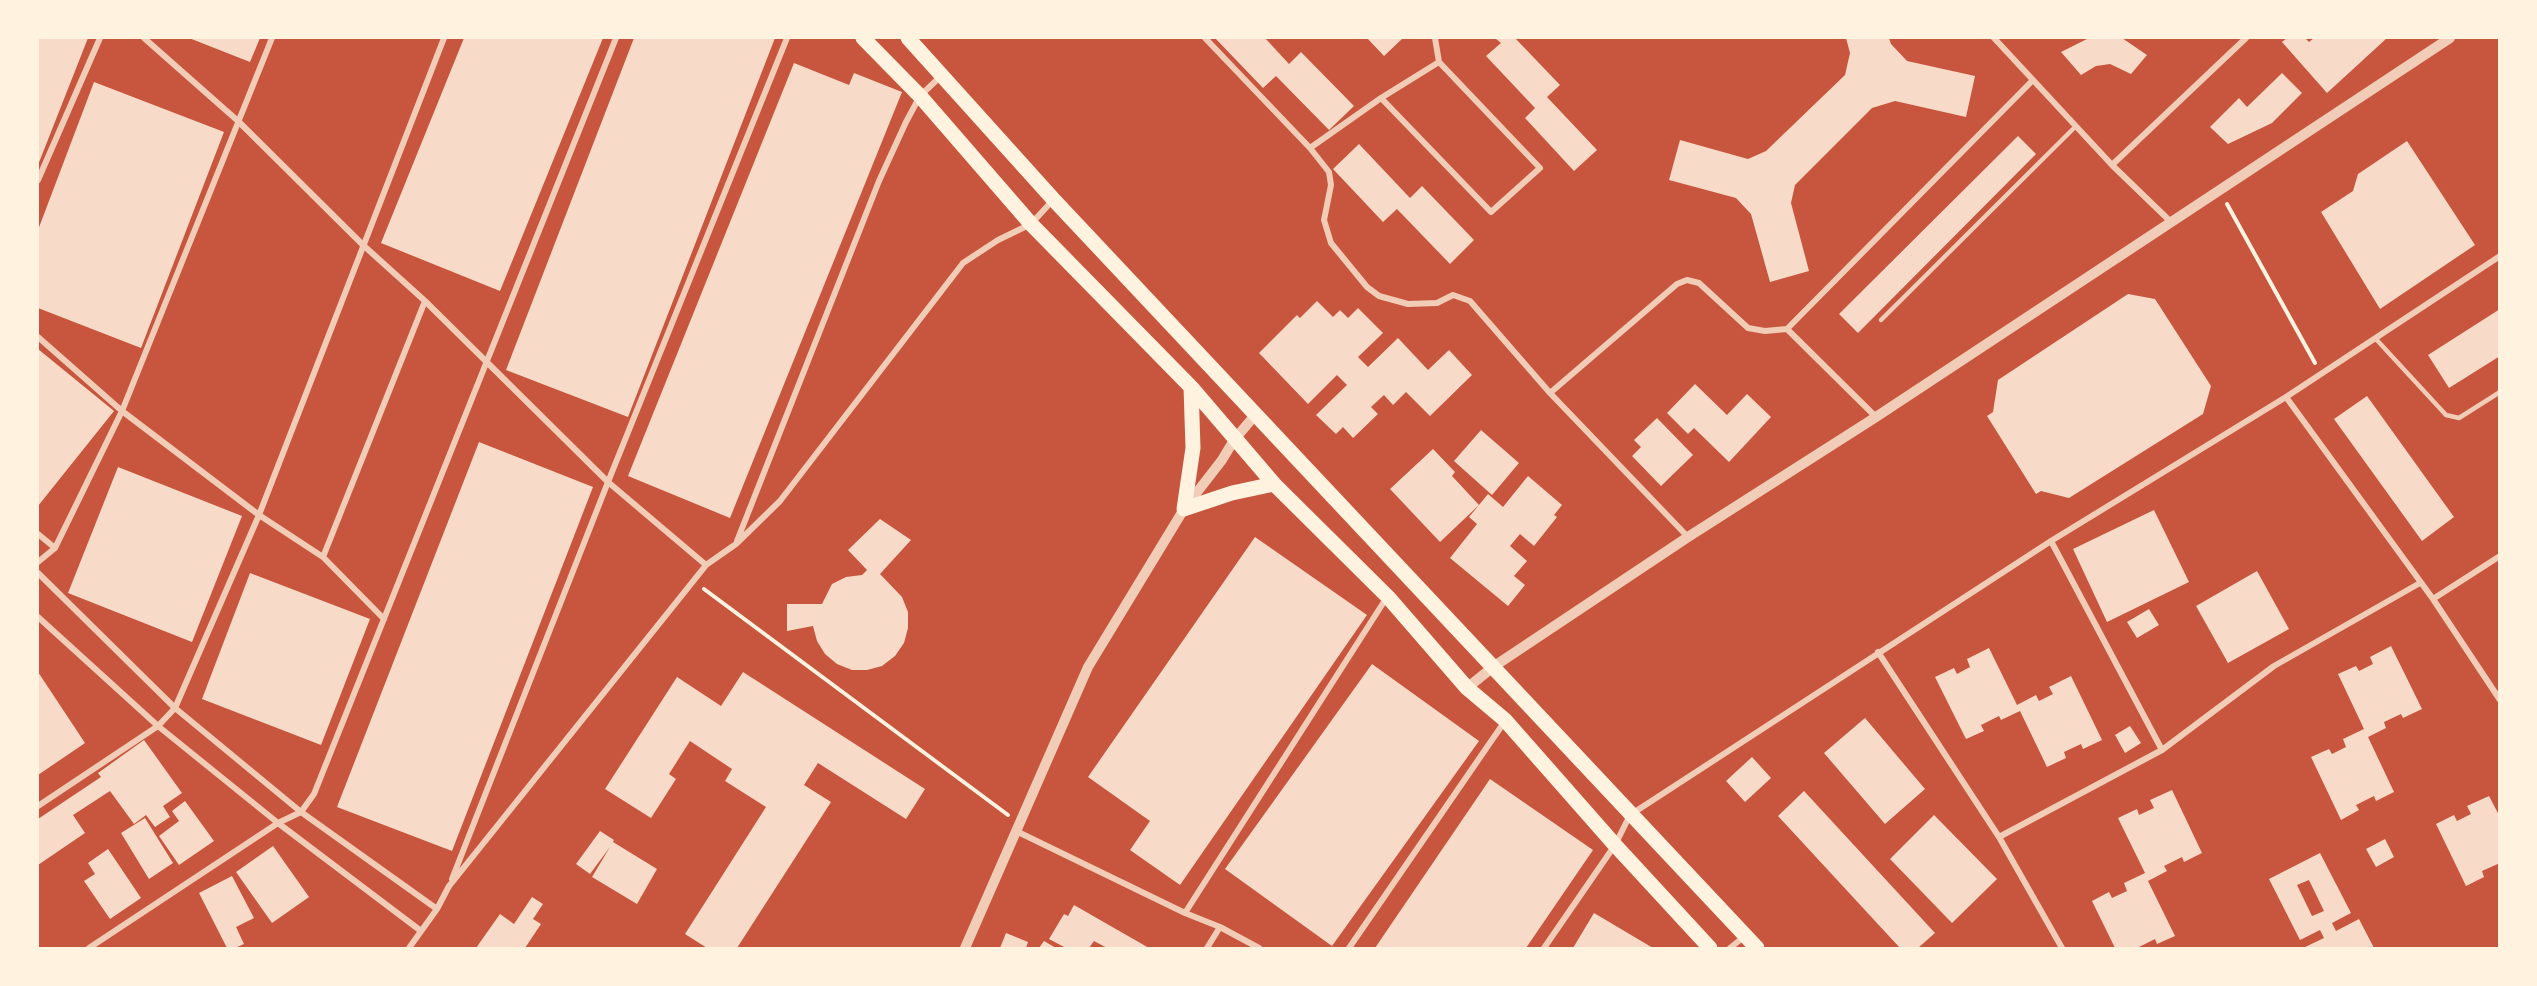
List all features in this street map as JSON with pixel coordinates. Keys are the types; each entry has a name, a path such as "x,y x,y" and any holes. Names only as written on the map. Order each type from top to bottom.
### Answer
{"main road":[{"path":"862,38 920,96 1031,224 1191,387 1274,484 1388,597 1467,688 1505,720 1710,948"},
{"path":"908,38 1054,200 1757,948"},
{"path":"1191,387 1192,448 1184,509 1232,493 1274,484"}],"street":[{"path":"38,180 100,38"},
{"path":"144,38 238,121 608,482 706,565"},
{"path":"38,562 55,548 122,411 272,38"},
{"path":"38,806 158,726 175,708 259,515 444,38"},
{"path":"89,948 278,823 301,812 314,794 616,38"},
{"path":"409,948 437,909 449,886 608,482 787,38"},
{"path":"1205,38 1310,148 1329,172 1331,186 1324,220 1330,243 1367,287 1379,296 1408,304 1437,303 1453,296 1470,301 1550,393 1689,537"},
{"path":"1381,98 1491,212 1540,168 1439,62 1435,38"},
{"path":"1994,38 2112,165 2172,222"},
{"path":"2112,165 2246,38"},
{"path":"1467,688 1493,667 1689,537 1876,417 2450,38"},
{"path":"1310,148 1381,98 1439,62"},
{"path":"736,544 875,192 920,96 942,74"},
{"path":"1550,393 1677,284 1687,280 1699,283 1748,328 1765,331 1787,329 2033,80"},
{"path":"449,886 706,565 736,544 780,501 802,475 963,263 998,240 1031,224 1054,200"},
{"path":"1544,948 1615,845 1630,815 2051,541 2286,398 2499,256"},
{"path":"323,557 425,301"},
{"path":"1787,329 1876,417"},
{"path":"38,337 122,411 259,515 323,557 384,619"},
{"path":"2286,398 2433,599 2499,700"},
{"path":"965,948 1088,667 1184,509 1222,460 1234,440 1256,414"},
{"path":"38,534 55,548"},
{"path":"2051,541 2162,750"},
{"path":"2433,599 2499,556"},
{"path":"38,573 175,708 301,812 437,909"},
{"path":"1999,837 2162,750 2274,666 2420,583"},
{"path":"1185,913 1388,597"},
{"path":"38,617 158,726 278,823 421,931"},
{"path":"1878,652 1999,837 2062,948"},
{"path":"1349,948 1505,720"},
{"path":"1018,827 1185,913 1220,927 1259,948"},
{"path":"1207,948 1220,927"},
{"path":"1730,948 1745,935"}],"lane":[{"path":"1881,320 2076,126"},
{"path":"2375,338 2446,416 2459,417 2499,392"}],"path":[{"path":"2219,191 2321,374"},
{"path":"693,581 1018,827"}],"building":[{"path":"38,38 88,38 38,165"},
{"path":"189,38 260,38 250,62"},
{"path":"464,38 603,38 500,291 381,243"},
{"path":"634,38 775,38 628,417 506,370"},
{"path":"1215,38 1265,38 1289,64 1301,52 1354,106 1329,130 1276,76 1263,88"},
{"path":"1367,38 1403,38 1384,56"},
{"path":"1495,38 1515,38 1560,85 1547,97 1597,150 1574,171 1525,118 1535,108 1486,56 1501,43"},
{"path":"1846,38 1889,38 1891,44 1907,61 1975,76 1966,117 1895,101 1872,108 1795,185 1791,203 1809,271 1770,282 1751,214 1736,198 1669,180 1680,140 1748,159 1766,151 1845,75 1850,53"},
{"path":"2089,38 2122,38 2147,55 2131,74 2110,64 2096,66 2081,75 2061,52"},
{"path":"2287,38 2305,38 2309,42 2314,38 2387,38 2327,93 2282,42"},
{"path":"794,63 849,85 854,73 902,92 730,518 628,476"},
{"path":"2282,73 2302,93 2272,123 2228,144 2210,127 2239,98 2247,107"},
{"path":"94,82 224,132 141,348 38,308 38,230"},
{"path":"2018,136 2036,154 1858,333 1839,314"},
{"path":"2407,141 2475,245 2380,309 2321,212 2353,191 2358,174"},
{"path":"1359,144 1410,198 1422,186 1474,240 1450,264 1397,209 1383,222 1333,169"},
{"path":"2128,294 2155,299 2211,386 2203,414 2069,498 2041,491 2036,494 1987,416 1993,412 1998,380"},
{"path":"1317,301 1333,317 1340,310 1348,318 1358,308 1383,333 1358,357 1368,367 1398,338 1428,370 1449,350 1472,375 1430,416 1406,392 1393,405 1384,395 1371,407 1378,414 1353,438 1343,427 1336,434 1316,415 1347,385 1337,375 1308,404 1259,353 1297,315 1300,318"},
{"path":"2500,309 2500,356 2449,388 2428,355"},
{"path":"38,349 114,411 38,506"},
{"path":"1695,384 1727,415 1747,394 1771,417 1729,462 1694,428 1688,434 1667,413"},
{"path":"2367,396 2454,517 2422,541 2334,419"},
{"path":"1657,418 1693,455 1661,486 1632,456 1641,447 1634,440"},
{"path":"1481,430 1519,463 1492,495 1454,461"},
{"path":"479,442 593,487 452,851 337,807"},
{"path":"1433,449 1455,472 1452,476 1479,505 1440,542 1390,489"},
{"path":"118,467 242,516 192,642 68,593"},
{"path":"1528,476 1562,505 1554,515 1557,517 1534,546 1520,534 1510,546 1527,561 1514,576 1525,585 1508,606 1450,558 1477,524 1469,517 1488,494 1503,507"},
{"path":"2154,510 2189,582 2107,622 2073,549"},
{"path":"880,519 911,540 880,574 902,597 908,612 908,628 904,643 895,656 882,666 867,670 852,670 837,664 825,654 817,641 813,626 787,631 787,604 822,604 832,584 846,577 862,575 867,570 848,550"},
{"path":"1255,537 1367,615 1180,885 1130,850 1150,821 1088,777"},
{"path":"2257,571 2289,629 2228,663 2196,606"},
{"path":"250,573 370,619 321,745 202,699"},
{"path":"2149,609 2159,625 2137,638 2127,622"},
{"path":"2391,646 2422,709 2403,718 2401,714 2384,722 2386,728 2368,737 2394,792 2376,801 2374,796 2356,805 2359,810 2341,820 2311,757 2329,749 2332,754 2346,747 2343,739 2364,729 2338,674 2356,666 2359,671 2373,664 2370,657"},
{"path":"1989,648 2017,705 2036,695 2039,701 2053,694 2049,687 2071,676 2102,740 2083,749 2081,744 2064,752 2066,758 2047,767 2020,711 2001,720 1999,716 1981,725 1984,731 1966,739 1935,677 1954,668 1957,674 1970,667 1967,659"},
{"path":"1372,664 1479,741 1332,946 1225,869"},
{"path":"38,672 85,743 38,775"},
{"path":"743,672 925,789 906,819 818,763 804,785 831,802 737,948 707,948 685,934 766,807 725,781 732,769 690,741 669,774 676,779 651,818 605,789 677,677 721,706"},
{"path":"1865,718 1925,789 1885,824 1824,753"},
{"path":"2130,726 2141,743 2125,753 2115,735"},
{"path":"144,740 182,793 163,806 170,817 155,827 146,815 134,824 110,791 73,815 85,833 38,865 38,819 101,777 98,773"},
{"path":"1752,757 1771,778 1745,802 1726,781"},
{"path":"1490,779 1593,850 1526,948 1375,948"},
{"path":"2172,790 2202,853 2184,862 2182,857 2164,866 2167,871 2148,881 2175,936 2157,944 2155,939 2137,948 2115,948 2092,901 2109,892 2112,898 2127,891 2124,883 2145,873 2118,818 2137,809 2139,815 2154,808 2150,800"},
{"path":"1804,791 1935,933 1918,948 1900,948 1778,816"},
{"path":"2489,796 2500,817 2500,863 2482,871 2484,877 2466,886 2436,824 2454,815 2457,821 2471,814 2467,806"},
{"path":"185,801 214,841 179,865 159,836 179,821 172,811"},
{"path":"1934,815 1997,879 1952,923 1890,859"},
{"path":"145,818 173,863 149,879 121,833"},
{"path":"600,831 614,840 613,842 657,869 637,904 592,877 610,847 590,874 576,864"},
{"path":"2385,839 2394,857 2376,867 2366,849"},
{"path":"273,846 309,897 272,923 236,872"},
{"path":"108,849 141,898 110,919 84,881 95,874 88,863"},
{"path":"2320,853 2351,913 2332,923 2336,931 2359,919 2374,948 2303,948 2324,938 2320,930 2300,940 2269,879","holes":["2309,880 2324,911 2312,916 2297,885"]},
{"path":"232,876 254,918 236,927 244,944 235,948 227,948 199,893"},
{"path":"532,897 543,904 533,919 541,924 525,948 476,948 500,914 514,924"},
{"path":"1074,905 1149,948 1107,948 1094,941 1089,948 1066,948 1049,939 1064,914 1068,916"},
{"path":"1594,913 1653,948 1573,948"},
{"path":"1006,933 1028,942 1026,948 1000,948"},
{"path":"1044,941 1056,948 1039,948"}]}
